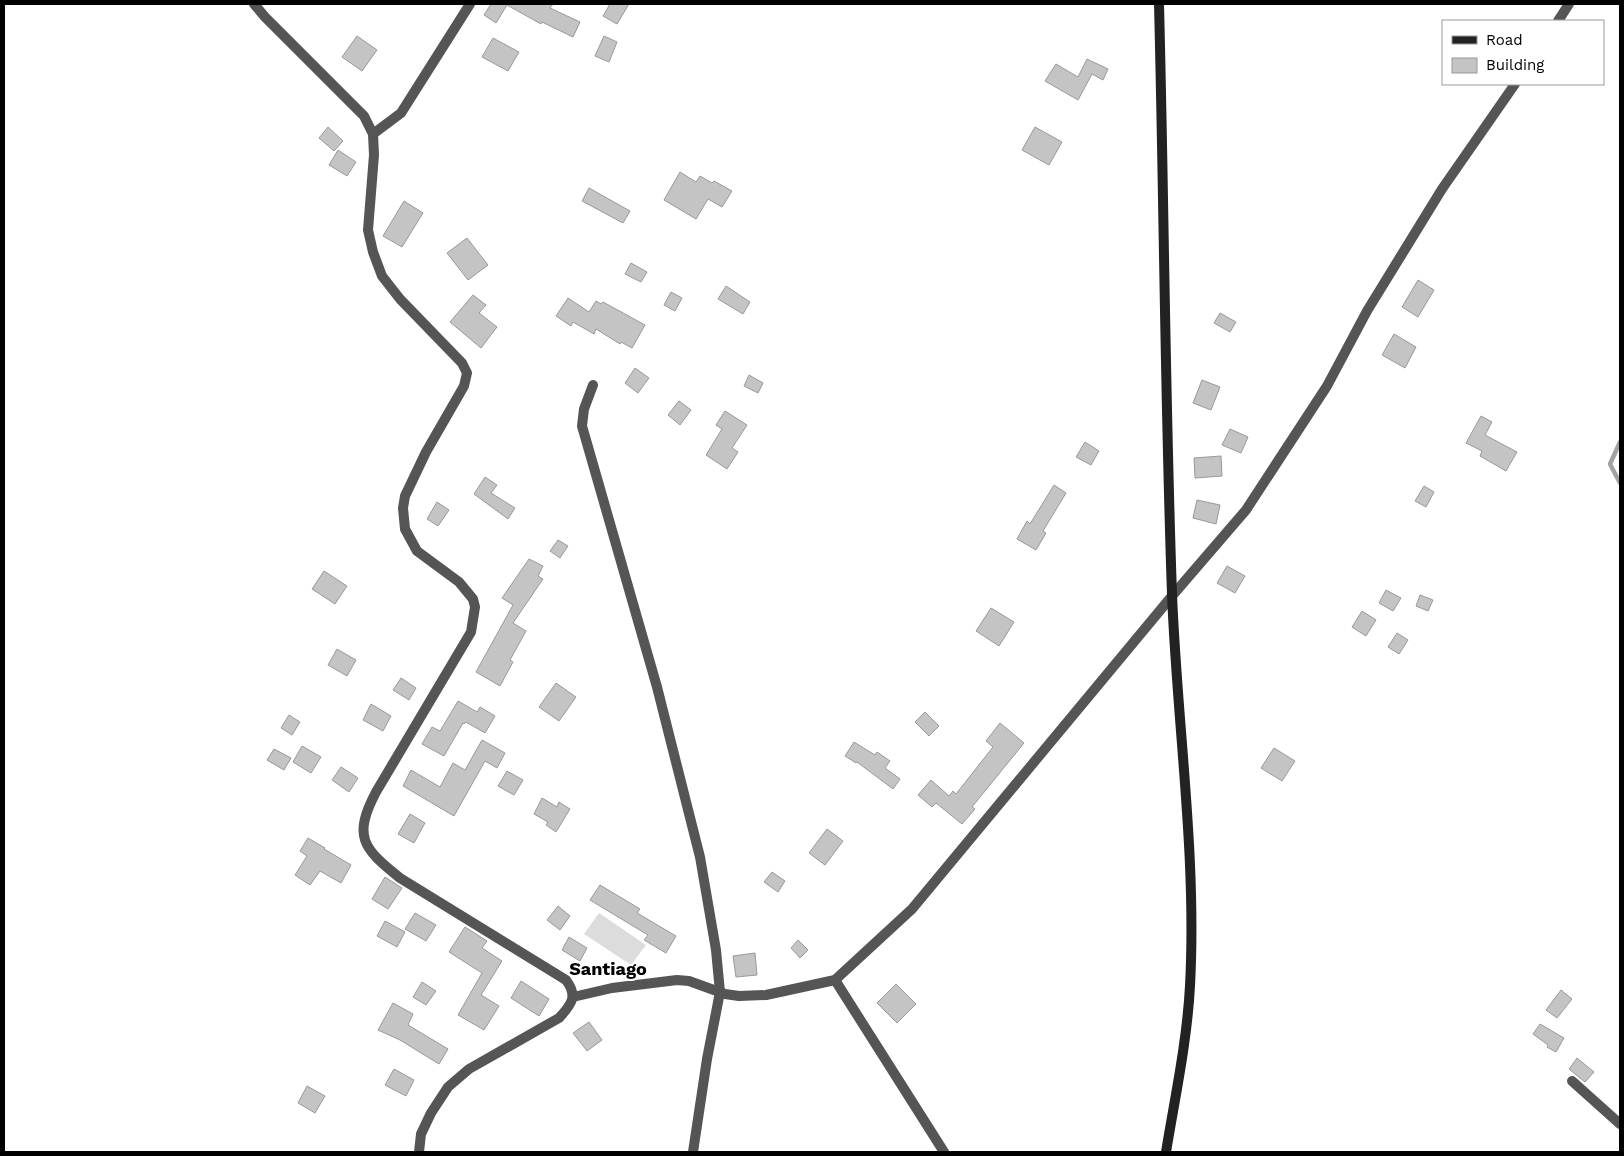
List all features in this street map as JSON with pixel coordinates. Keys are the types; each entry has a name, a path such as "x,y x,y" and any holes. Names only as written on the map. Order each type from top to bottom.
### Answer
{"street":[{"path":"254,4 364,116 373,134 374,155 368,230 372,252 382,276 400,299 462,363 467,373 464,386 426,452 405,496 403,508 405,530 417,551 459,582 474,599 475,607 471,632 366,812 363,825 364,837 370,850 395,874 566,980 572,988 573,997 568,1009 559,1018 469,1068 448,1087 431,1113 421,1134 419,1152"},
{"path":"373,134 401,113 470,4"},
{"path":"1159,4 1172,596 1192,928 1190,988 1182,1058 1166,1152"},
{"path":"1559,20 1569,4"},
{"path":"573,997 612,988 677,980 688,981 720,992 739,996 766,995 835,980 912,909 1172,596 1246,510 1327,386 1367,311 1442,189 1513,85"},
{"path":"593,384 584,409 582,426 657,687 700,857 716,950 720,992 707,1059 693,1152"},
{"path":"835,980 944,1152"},
{"path":"1572,1081 1620,1124"}],"shaded area":[{"path":"599,913 646,945 631,965 584,934"}],"building":[{"path":"491,4 553,4 550,8 580,22 573,37 542,22 541,24 507,5 496,23 484,15"},
{"path":"610,4 629,4 617,24 603,16"},
{"path":"357,36 377,50 362,71 342,57"},
{"path":"604,36 617,42 609,62 595,56"},
{"path":"493,38 519,52 508,71 482,57"},
{"path":"1087,59 1108,69 1103,80 1092,74 1078,100 1045,81 1056,64 1078,77"},
{"path":"328,127 343,141 334,151 319,138"},
{"path":"1035,127 1062,142 1049,165 1022,150"},
{"path":"338,150 356,162 347,176 329,165"},
{"path":"680,172 696,182 700,176 732,191 722,207 708,199 696,219 664,200"},
{"path":"589,188 630,211 623,223 582,201"},
{"path":"404,201 423,213 402,247 383,236"},
{"path":"467,238 488,265 468,280 447,253"},
{"path":"631,263 647,272 641,282 625,274"},
{"path":"1418,280 1434,290 1418,317 1402,307"},
{"path":"726,286 750,302 743,314 718,299"},
{"path":"671,292 682,298 675,311 664,305"},
{"path":"473,295 486,305 479,313 497,327 481,348 450,322"},
{"path":"568,298 589,312 596,301 601,304 603,302 645,325 632,348 621,342 620,344 596,329 594,334 573,322 571,326 556,316"},
{"path":"1220,313 1236,322 1230,332 1214,323"},
{"path":"1394,334 1416,347 1405,368 1382,355"},
{"path":"635,368 649,378 638,393 625,383"},
{"path":"749,375 763,383 758,393 744,386"},
{"path":"1202,380 1220,387 1211,410 1193,403"},
{"path":"679,401 691,410 680,425 668,415"},
{"path":"725,411 747,425 732,448 738,452 727,469 706,455 722,429 716,425"},
{"path":"1481,416 1492,422 1485,435 1517,452 1506,471 1480,456 1482,451 1466,443"},
{"path":"1230,429 1248,437 1241,453 1222,445"},
{"path":"1085,442 1099,451 1091,465 1076,457"},
{"path":"1221,456 1222,476 1195,478 1194,458"},
{"path":"485,477 497,485 491,493 515,508 508,519 474,494"},
{"path":"1054,485 1066,493 1043,531 1046,533 1036,550 1017,539 1027,521 1030,524"},
{"path":"1424,486 1434,492 1426,507 1415,501"},
{"path":"1197,500 1220,505 1216,524 1193,518"},
{"path":"437,502 449,510 438,526 427,519"},
{"path":"558,540 568,546 560,558 550,551"},
{"path":"529,559 543,566 538,576 543,579 513,623 526,631 510,660 513,662 500,686 476,672 513,605 502,598"},
{"path":"1227,566 1245,576 1235,593 1217,583"},
{"path":"324,571 347,586 335,604 312,589"},
{"path":"1386,590 1401,598 1393,611 1379,603"},
{"path":"1420,595 1433,600 1428,611 1416,606"},
{"path":"991,608 1014,622 999,646 976,631"},
{"path":"1362,611 1376,620 1366,636 1352,627"},
{"path":"1397,633 1408,640 1399,654 1388,647"},
{"path":"337,649 356,660 347,676 328,665"},
{"path":"401,678 416,688 409,700 393,690"},
{"path":"556,683 576,697 559,721 539,707"},
{"path":"458,701 477,712 480,707 495,716 485,733 466,722 463,723 444,756 422,744 432,727 440,731"},
{"path":"371,704 391,716 383,731 363,720"},
{"path":"925,712 939,726 929,736 915,722"},
{"path":"289,715 300,722 292,735 281,728"},
{"path":"1000,723 1024,743 972,807 975,809 962,824 936,803 932,807 918,795 931,780 949,796 953,791 956,794 993,747 986,741"},
{"path":"482,740 505,753 497,768 485,761 454,816 403,786 411,770 440,787 453,763 465,770"},
{"path":"854,742 875,755 877,752 890,761 885,768 900,779 893,789 857,762 845,756"},
{"path":"302,746 321,757 311,773 293,762"},
{"path":"1274,748 1295,761 1282,781 1261,768"},
{"path":"274,749 291,758 284,770 267,760"},
{"path":"341,767 358,778 349,792 332,780"},
{"path":"507,771 523,780 514,795 498,786"},
{"path":"542,798 557,807 559,802 570,809 556,832 546,825 548,822 534,814"},
{"path":"410,814 425,823 414,843 398,834"},
{"path":"827,829 843,841 825,865 809,853"},
{"path":"308,838 351,865 341,883 320,871 310,885 295,875 307,856 300,851"},
{"path":"772,872 785,881 778,892 764,882"},
{"path":"385,877 402,888 388,909 372,899"},
{"path":"600,885 640,909 637,913 676,936 666,953 644,940 648,935 590,900"},
{"path":"558,906 570,916 560,930 547,920"},
{"path":"415,913 436,925 426,941 405,929"},
{"path":"385,921 405,932 397,947 377,936"},
{"path":"465,927 487,941 482,948 502,961 481,995 499,1006 484,1030 458,1015 482,973 449,952"},
{"path":"569,937 587,948 580,961 562,950"},
{"path":"798,940 808,950 800,958 791,948"},
{"path":"755,953 757,975 736,977 733,956"},
{"path":"521,981 549,999 539,1016 511,998"},
{"path":"422,982 436,991 426,1005 413,997"},
{"path":"896,984 916,1004 897,1023 877,1003"},
{"path":"1561,990 1572,999 1557,1018 1546,1010"},
{"path":"393,1003 413,1014 408,1025 448,1049 439,1064 400,1040 378,1030"},
{"path":"589,1022 602,1040 587,1051 573,1033"},
{"path":"1540,1024 1564,1038 1556,1052 1547,1047 1548,1045 1533,1034"},
{"path":"1577,1058 1594,1072 1585,1082 1569,1069"},
{"path":"394,1069 414,1080 406,1096 385,1085"},
{"path":"307,1086 325,1096 315,1113 298,1103"}],"waterway":[{"path":"1620,442 1610,464 1620,483"}],"district":[{"name":"Santiago","path":"608,969"}]}
